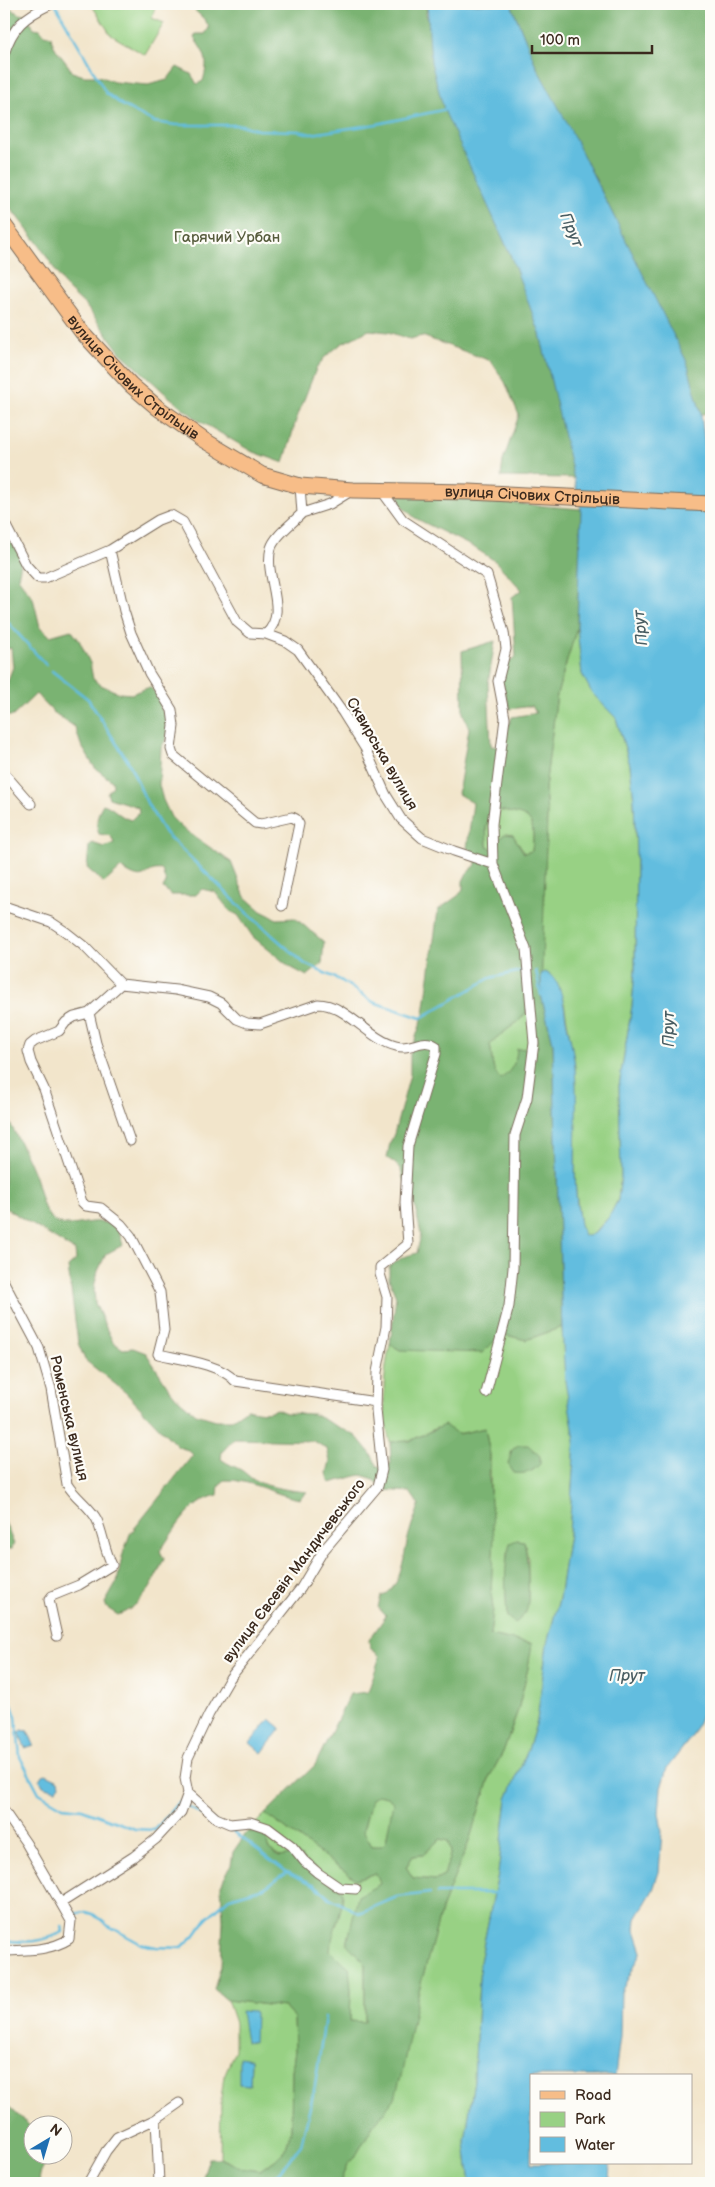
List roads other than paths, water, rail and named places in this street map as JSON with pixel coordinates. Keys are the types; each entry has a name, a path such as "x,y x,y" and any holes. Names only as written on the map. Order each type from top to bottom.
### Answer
{"main road":[{"name":"вулиця Січових Стрільців","path":"4,225 82,332 131,385 158,408 242,465 262,475 300,486 353,490 469,492 711,504"}],"street":[{"path":"4,54 10,36 16,29 35,11 50,4"},
{"path":"300,486 302,513"},
{"path":"266,634 276,621 277,612 271,573 272,548 276,539 302,513 330,504 353,490"},
{"path":"381,490 403,520 487,575 501,622 506,649 498,681 505,718 492,824 493,864 526,949 534,1043 527,1098 515,1135 514,1268 509,1306 486,1393"},
{"name":"Сквирська вулиця","path":"110,550 158,520 171,515 183,522 236,622 250,633 266,634 286,641 298,650 309,664 365,748 386,795 401,819 422,838 493,864"},
{"path":"4,522 26,565 38,578 58,574 110,550 124,611 132,633 149,673 172,710 174,726 171,749 173,755 255,823 261,824 292,818 296,819 299,824 282,906"},
{"path":"4,773 31,804"},
{"path":"4,906 51,922 85,947 121,984 89,1013 74,1017 66,1022 59,1031 35,1041 30,1045 28,1051 31,1062 44,1089 82,1202 86,1206 101,1208 121,1224 131,1236 160,1292 164,1330 158,1354 192,1361 229,1373 235,1381 376,1402"},
{"name":"вулиця Євсевія Мандичевського","path":"61,1903 133,1857 156,1839 181,1812 187,1795 185,1778 188,1758 209,1714 230,1678 301,1588 323,1551 378,1486 382,1470 376,1402 377,1372 386,1327 388,1297 380,1274 380,1266 408,1244 405,1203 408,1146 436,1054 436,1046 430,1042 425,1041 405,1048 392,1045 372,1034 335,1008 325,1004 318,1004 260,1024 248,1023 237,1019 221,1004 209,997 176,990 121,984"},
{"path":"89,1013 96,1043 130,1141"},
{"name":"Роменська вулиця","path":"4,1282 39,1348 51,1389 67,1484 73,1494 83,1502 96,1519 112,1565 79,1585 52,1596 49,1600 58,1636"},
{"path":"187,1795 216,1818 230,1824 250,1822 268,1828 292,1846 304,1861 318,1873 340,1888 356,1889"},
{"path":"4,1811 26,1843 71,1922 69,1939 60,1945 4,1951"},
{"path":"88,2183 106,2151 117,2137 156,2119 180,2103"},
{"path":"156,2119 158,2183"}],"water":[{"name":"Прут","path":"427,4 511,4 537,68 565,119 687,362 701,414 710,484 711,1689 693,1735 667,1768 661,1788 659,1813 662,1831 659,1872 653,1890 636,1919 635,1930 642,1951 621,1992 620,2036 615,2074 530,2074 530,2164 610,2164 609,2183 470,2183 465,2142 474,2080 480,1962 498,1874 507,1799 528,1750 537,1721 547,1644 559,1599 569,1534 575,1440 565,1381 562,1327 553,1043 541,995 541,974 545,972 550,975 561,992 573,1050 576,1085 575,1171 577,1205 581,1228 584,1235 588,1236 596,1232 609,1217 618,1200 621,1176 619,1086 632,1006 635,970 636,854 634,800 630,765 616,718 592,693 582,674 577,627 581,509 540,334 510,254 444,110 431,62"},
{"path":"270,1719 281,1728 262,1753 250,1743"},
{"path":"22,1730 28,1731 34,1745 25,1748 19,1732"},
{"path":"46,1774 59,1780 60,1785 56,1790 43,1786 40,1780"},
{"path":"241,2011 255,2012 254,2043 246,2042"},
{"path":"239,2057 251,2059 250,2085 239,2084"}],"waterway":[{"path":"55,4 106,93 122,105 154,122 176,125 241,125 258,130 299,131 311,134 377,124 447,109"},
{"path":"4,618 46,665"},
{"path":"52,671 88,699 129,763 148,805 165,833 247,913 305,964 342,981 373,1002 421,1018 490,978 522,971"},
{"path":"536,971 541,995"},
{"path":"4,1683 16,1717 20,1757 39,1793 63,1807 82,1809 135,1829 155,1830 179,1801 182,1803"},
{"path":"186,1806 214,1821"},
{"path":"219,1824 233,1831 287,1872 315,1885 330,1898 359,1913 397,1897 430,1893"},
{"path":"74,1914 86,1912 93,1914 107,1925 141,1944 181,1948 194,1936 207,1918 229,1898 264,1888 287,1872"},
{"path":"437,1893 498,1893"},
{"path":"4,1940 20,1942 42,1940 63,1932 62,1926"},
{"path":"250,2183 275,2177 301,2145 315,2086 325,2017"}],"park label":[{"name":"Гарячий Урбан","path":"227,237"}]}
